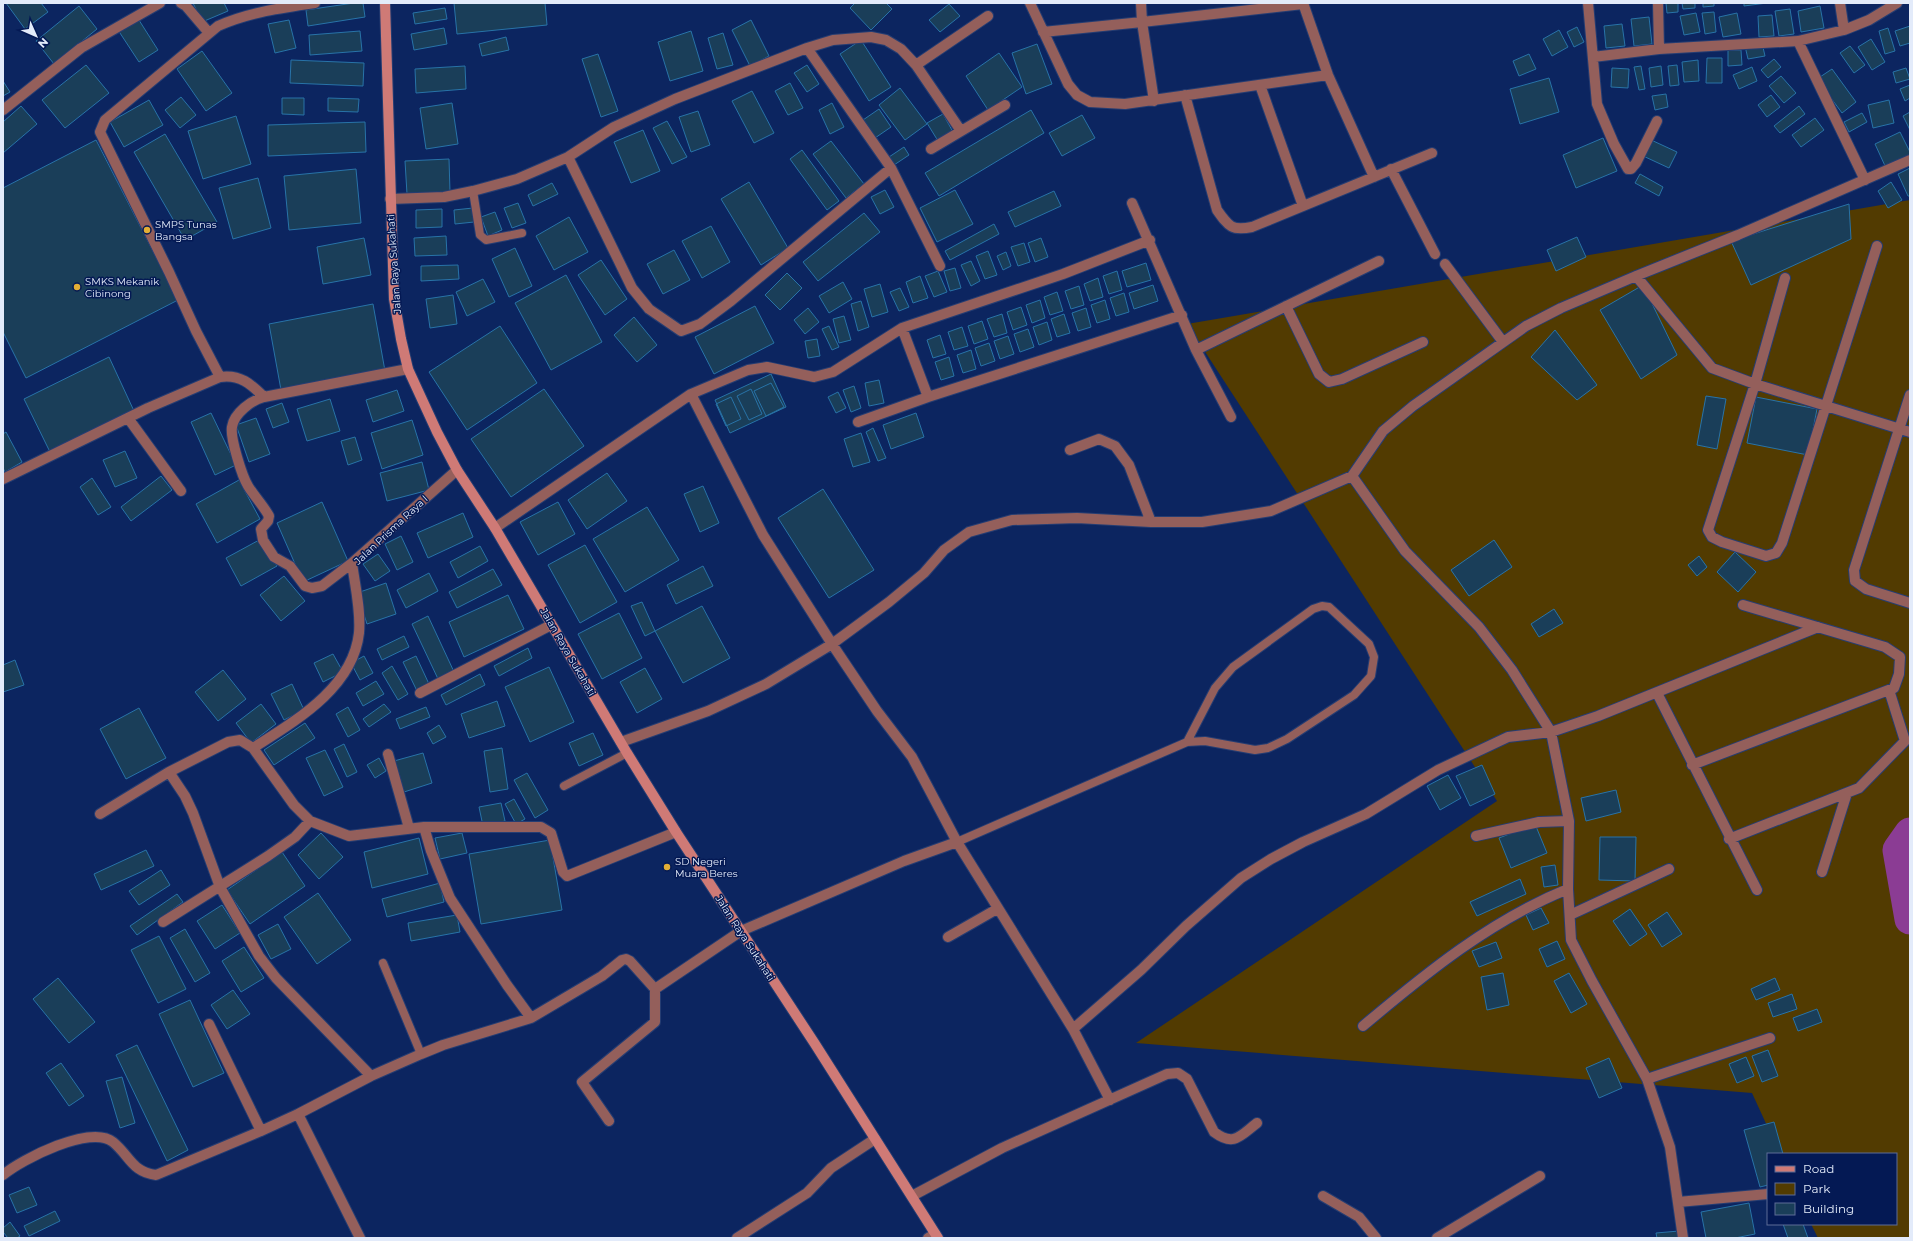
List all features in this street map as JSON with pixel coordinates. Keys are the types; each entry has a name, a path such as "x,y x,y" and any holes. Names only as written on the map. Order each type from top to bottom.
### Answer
{"main road":[{"name":"Jalan Raya Sukahati","path":"384,3 394,299 408,368 437,432 457,470 495,528 627,753 676,832 912,1196 934,1237"}],"street":[{"path":"3,110 81,48 160,3"},
{"path":"181,3 186,6 209,33"},
{"path":"220,377 196,331 166,266 100,132 105,120 198,44 209,33 234,19 270,10 315,3"},
{"path":"1030,3 1068,84 1077,95 1090,102 1124,104 1154,101 1185,95 1328,75"},
{"path":"1141,3 1142,22 1154,101"},
{"path":"1043,32 1303,3 1328,75 1374,177"},
{"path":"1588,3 1597,104 1614,144 1628,169 1631,169 1636,163 1657,121"},
{"path":"1658,3 1659,49"},
{"path":"1840,3 1844,30"},
{"path":"1593,57 1659,49 1798,41 1844,30 1869,20 1897,3"},
{"path":"916,64 988,16"},
{"path":"390,199 444,197 517,179 568,157 614,127 668,102 807,48 833,40 871,37 886,40 901,49 916,64 961,131"},
{"path":"1798,41 1865,180"},
{"path":"807,48 891,168 940,266"},
{"path":"1260,85 1303,206"},
{"path":"1185,95 1217,210 1227,224 1237,230 1252,227 1432,152"},
{"path":"931,149 1005,105"},
{"path":"568,157 632,288 649,309 680,331 700,324 731,301 891,168"},
{"path":"621,742 708,712 766,684 832,644 889,602 924,573 944,550 969,532 1012,520 1077,518 1151,522 1202,522 1271,511 1352,476 1384,431 1413,406 1526,326 1561,308 1910,160"},
{"path":"1391,170 1435,254"},
{"path":"1132,203 1150,240 1196,350 1231,417"},
{"path":"495,528 691,394 748,370 767,367 814,377 833,372 902,328 1062,274 1150,240"},
{"path":"1785,278 1754,384 1708,530 1712,537 1722,542 1766,556 1776,553 1782,543 1876,246"},
{"path":"1196,350 1379,261"},
{"path":"1445,264 1503,342"},
{"path":"1636,276 1712,368 1754,384 1910,432"},
{"path":"1286,306 1319,374 1329,382 1342,379 1423,342"},
{"path":"858,422 928,397 1182,315"},
{"path":"902,328 928,397"},
{"path":"352,563 322,586 312,588 305,586 290,566 274,557 263,540 261,529 268,521 269,516 243,477 237,460 232,427 234,420 246,406 254,400 264,397 408,368"},
{"path":"3,479 148,408 220,377 227,376 241,378 252,385 264,397"},
{"path":"691,394 763,535 832,644 877,711 912,757 957,842 997,909 1012,929 1073,1029 1110,1100"},
{"path":"1910,395 1854,570 1855,581 1866,589 1910,603"},
{"path":"128,418 181,491"},
{"path":"1070,450 1099,439 1115,446 1129,465 1151,522"},
{"name":"Jalan Prisma Raya I","path":"253,748 311,708 329,692 352,659 358,633 352,563 457,470"},
{"path":"1352,476 1405,551 1479,627 1512,670 1552,732 1569,821 1568,889 1572,940 1592,982 1647,1079 1670,1147 1683,1238"},
{"path":"1692,765 1894,688 1899,674 1900,661 1897,654 1885,647 1743,605"},
{"path":"420,693 551,625"},
{"path":"1073,1029 1141,970 1186,926 1241,878 1271,859 1303,842 1366,814 1438,770 1508,737 1552,732 1598,716 1818,627"},
{"path":"1729,839 1859,788 1905,741 1889,690"},
{"path":"1657,693 1729,839 1757,890"},
{"path":"100,814 169,772 228,742 240,740 253,748 294,805 310,821 349,836 424,827 544,828 551,833 562,872 569,876 676,832"},
{"path":"388,754 409,828"},
{"path":"169,772 185,796 193,813 220,887 258,956 276,978 371,1076"},
{"path":"1822,872 1847,793"},
{"path":"163,922 220,887 295,837 310,821"},
{"path":"1476,836 1539,822 1569,821"},
{"path":"424,827 431,851 450,898 507,985 531,1018"},
{"path":"655,989 741,931 904,860 957,842"},
{"path":"1570,915 1669,869"},
{"path":"1363,1026 1424,974 1493,927 1543,900 1568,889"},
{"path":"948,938 997,909"},
{"path":"3,1175 10,1169 55,1146 88,1136 113,1142 134,1166 146,1174 156,1175 261,1131 298,1114 371,1076 420,1054 443,1045 531,1018 602,976 622,960 626,959 630,961 655,989 655,1022 582,1082 609,1121"},
{"path":"209,1024 261,1131"},
{"path":"1647,1079 1770,1038"},
{"path":"912,1196 1002,1148 1167,1074 1178,1073 1187,1080 1214,1132 1221,1137 1229,1140 1237,1139 1256,1123"},
{"path":"298,1114 360,1238"},
{"path":"737,1238 807,1193 831,1168 875,1139"},
{"path":"1437,1238 1540,1176"},
{"path":"1678,1202 1767,1194"},
{"path":"1323,1196 1359,1217 1376,1238"}],"lane":[{"path":"473,191 480,235 483,238 486,240 522,233"},
{"path":"957,842 1187,742 1206,741 1255,750 1268,748 1287,739 1354,695 1371,676 1374,657 1370,644 1329,607 1322,606 1312,609 1232,667 1215,688 1187,742"},
{"path":"564,786 627,753"},
{"path":"383,963 420,1054"}],"green space":[{"path":"1910,200 1910,1238 1818,1238 1812,1225 1897,1225 1897,1153 1780,1153 1752,1093 1136,1043 1497,801 1187,324"}],"building":[{"path":"6,3 41,3 48,12 25,29"},
{"path":"193,3 224,3 228,11 202,22"},
{"path":"363,3 365,17 308,26 306,10"},
{"path":"454,3 545,3 547,25 457,34"},
{"path":"855,3 886,3 892,9 871,30 850,8"},
{"path":"1666,3 1678,3 1678,12 1667,13"},
{"path":"1682,3 1695,3 1695,8 1683,9"},
{"path":"1703,3 1714,3 1714,6 1703,7"},
{"path":"1744,3 1767,3 1744,6"},
{"path":"949,4 960,16 940,32 929,20"},
{"path":"79,6 97,29 54,64 36,41"},
{"path":"1820,6 1824,28 1801,32 1798,11"},
{"path":"445,8 447,19 415,24 413,13"},
{"path":"1790,9 1794,34 1779,36 1775,11"},
{"path":"1714,12 1716,32 1705,34 1702,13"},
{"path":"1696,13 1700,32 1684,35 1680,16"},
{"path":"1737,13 1741,34 1723,37 1719,17"},
{"path":"1772,15 1774,36 1759,37 1758,16"},
{"path":"137,17 158,50 139,62 118,30"},
{"path":"1649,17 1652,44 1634,46 1631,19"},
{"path":"289,20 296,48 275,53 268,24"},
{"path":"751,20 769,56 750,66 732,30"},
{"path":"1622,24 1625,46 1606,48 1604,26"},
{"path":"1910,26 1910,43 1900,46 1895,31"},
{"path":"1577,27 1584,42 1574,47 1567,32"},
{"path":"444,28 447,44 414,50 411,34"},
{"path":"1888,28 1895,51 1885,54 1879,31"},
{"path":"1559,30 1568,47 1552,56 1543,39"},
{"path":"360,31 362,51 310,55 309,35"},
{"path":"691,31 703,71 670,81 658,42"},
{"path":"723,33 733,65 717,69 708,38"},
{"path":"506,37 509,50 482,56 479,44"},
{"path":"1871,39 1885,62 1872,70 1858,47"},
{"path":"861,40 891,87 869,101 840,54"},
{"path":"1762,43 1765,56 1748,59 1745,46"},
{"path":"1037,44 1052,84 1026,94 1012,53"},
{"path":"1850,46 1865,65 1854,73 1840,53"},
{"path":"1728,50 1741,50 1742,65 1728,66"},
{"path":"202,51 232,93 206,111 177,69"},
{"path":"999,53 1022,87 988,110 966,76"},
{"path":"598,54 618,111 601,117 582,59"},
{"path":"1529,54 1536,69 1519,76 1513,61"},
{"path":"1707,58 1722,58 1722,83 1706,83"},
{"path":"1774,59 1781,67 1768,78 1761,70"},
{"path":"291,60 364,63 363,86 290,83"},
{"path":"1698,60 1699,81 1684,82 1682,62"},
{"path":"86,65 109,93 65,128 42,100"},
{"path":"807,65 819,84 807,92 794,73"},
{"path":"1677,65 1679,85 1670,86 1668,66"},
{"path":"465,66 466,89 416,93 415,69"},
{"path":"1641,66 1645,89 1639,90 1634,67"},
{"path":"1661,66 1663,85 1651,87 1649,68"},
{"path":"1752,67 1757,81 1739,89 1733,75"},
{"path":"1612,68 1629,69 1628,88 1611,87"},
{"path":"1906,68 1910,79 1896,83 1893,72"},
{"path":"1832,69 1856,102 1842,113 1817,79"},
{"path":"1781,76 1796,93 1784,103 1769,86"},
{"path":"1549,78 1559,112 1520,124 1510,89"},
{"path":"3,81 10,92 3,96"},
{"path":"790,83 803,108 788,115 775,91"},
{"path":"1910,85 1910,98 1905,101 1900,89"},
{"path":"900,88 927,124 905,140 879,105"},
{"path":"752,91 774,133 754,143 732,101"},
{"path":"1666,94 1668,107 1655,110 1652,96"},
{"path":"1771,95 1780,107 1767,117 1758,105"},
{"path":"181,97 196,115 180,128 165,110"},
{"path":"282,98 304,98 304,115 282,114"},
{"path":"328,98 359,99 358,112 328,111"},
{"path":"149,100 163,125 124,147 110,122"},
{"path":"1889,100 1894,123 1873,128 1868,105"},
{"path":"452,103 458,144 426,149 420,108"},
{"path":"832,103 844,127 830,134 819,110"},
{"path":"21,106 37,124 3,153 3,122"},
{"path":"1799,106 1805,114 1780,133 1774,126"},
{"path":"879,109 891,127 875,138 863,120"},
{"path":"1031,110 1044,133 939,196 925,173"},
{"path":"698,111 710,145 691,152 679,117"},
{"path":"1910,112 1910,130 1903,116"},
{"path":"1862,113 1867,122 1849,132 1844,122"},
{"path":"943,114 953,132 938,141 927,123"},
{"path":"1082,115 1095,138 1062,156 1049,133"},
{"path":"236,116 251,164 203,179 188,131"},
{"path":"1815,118 1824,130 1801,147 1792,135"},
{"path":"667,121 687,157 672,164 653,128"},
{"path":"365,122 366,152 268,156 268,125"},
{"path":"643,130 660,171 631,183 614,142"},
{"path":"1900,132 1910,152 1910,156 1886,168 1875,144"},
{"path":"165,134 217,222 185,240 134,152"},
{"path":"1603,138 1617,171 1576,188 1563,155"},
{"path":"1649,139 1677,152 1669,168 1641,155"},
{"path":"96,140 178,300 26,378 3,332 3,188"},
{"path":"831,141 864,184 846,198 813,154"},
{"path":"904,147 909,155 894,165 889,157"},
{"path":"802,150 839,201 827,210 790,159"},
{"path":"449,159 450,192 407,194 405,161"},
{"path":"1910,168 1910,196 1908,196 1898,174"},
{"path":"356,169 361,223 289,230 284,176"},
{"path":"1640,174 1663,187 1659,196 1635,183"},
{"path":"258,178 271,228 233,239 219,188"},
{"path":"749,182 788,248 761,265 721,199"},
{"path":"1891,182 1902,200 1888,208 1878,191"},
{"path":"552,183 558,194 533,206 528,195"},
{"path":"885,190 894,207 880,214 871,197"},
{"path":"955,190 973,224 937,242 920,208"},
{"path":"1054,191 1061,206 1015,227 1008,212"},
{"path":"518,203 526,223 512,228 504,208"},
{"path":"1849,204 1851,239 1751,285 1731,241"},
{"path":"473,208 474,222 455,224 454,210"},
{"path":"442,209 442,227 416,228 416,210"},
{"path":"495,212 502,230 488,236 481,217"},
{"path":"864,213 880,232 818,281 803,262"},
{"path":"569,217 588,252 554,270 536,236"},
{"path":"994,224 999,234 950,260 945,251"},
{"path":"711,226 730,262 702,278 682,241"},
{"path":"446,236 447,255 415,256 414,238"},
{"path":"1577,237 1586,257 1556,271 1547,250"},
{"path":"364,238 371,275 323,284 317,247"},
{"path":"1041,238 1048,257 1035,262 1028,243"},
{"path":"1024,243 1030,262 1018,266 1011,247"},
{"path":"515,248 532,286 509,297 492,259"},
{"path":"674,250 690,280 663,294 647,264"},
{"path":"988,251 997,275 985,279 976,256"},
{"path":"1006,252 1011,266 1003,270 997,256"},
{"path":"601,260 627,299 605,315 578,275"},
{"path":"971,261 980,281 971,286 961,265"},
{"path":"1146,263 1151,280 1127,287 1122,271"},
{"path":"458,265 459,279 421,281 421,266"},
{"path":"955,268 961,288 950,291 944,271"},
{"path":"938,271 947,292 934,297 925,276"},
{"path":"1117,271 1122,290 1109,294 1103,276"},
{"path":"787,273 802,288 780,310 765,295"},
{"path":"566,275 602,342 551,370 515,303"},
{"path":"920,276 928,298 913,303 906,282"},
{"path":"1098,278 1103,297 1090,301 1084,284"},
{"path":"483,279 495,302 467,316 456,292"},
{"path":"843,282 852,299 829,313 819,296"},
{"path":"880,284 888,312 872,317 864,289"},
{"path":"1153,285 1158,301 1134,309 1129,293"},
{"path":"1643,285 1677,355 1641,379 1600,310"},
{"path":"1079,286 1084,305 1071,309 1065,291"},
{"path":"900,288 909,307 899,311 890,292"},
{"path":"1057,292 1063,311 1050,315 1044,297"},
{"path":"1124,293 1129,312 1116,316 1110,298"},
{"path":"453,295 457,324 430,328 426,299"},
{"path":"1040,300 1045,318 1032,323 1026,305"},
{"path":"1105,300 1110,319 1097,323 1091,305"},
{"path":"861,301 869,327 858,331 851,304"},
{"path":"373,304 385,371 281,390 269,324"},
{"path":"755,306 774,343 714,374 695,337"},
{"path":"1021,307 1027,325 1013,330 1007,312"},
{"path":"808,308 819,322 805,334 794,320"},
{"path":"1086,308 1091,327 1078,331 1072,313"},
{"path":"1002,314 1007,333 994,337 987,319"},
{"path":"1064,314 1070,333 1057,337 1051,319"},
{"path":"844,316 851,340 839,343 833,319"},
{"path":"634,317 657,345 637,362 614,335"},
{"path":"982,321 988,339 974,344 968,326"},
{"path":"1047,322 1052,340 1039,345 1033,327"},
{"path":"500,326 537,383 467,430 429,372"},
{"path":"829,326 839,347 832,350 822,329"},
{"path":"962,327 968,346 954,350 948,332"},
{"path":"1028,329 1034,347 1020,352 1014,334"},
{"path":"1555,330 1597,385 1577,400 1531,357"},
{"path":"940,335 946,354 933,358 927,340"},
{"path":"1008,336 1014,354 1000,359 994,341"},
{"path":"817,339 820,356 808,358 805,341"},
{"path":"989,343 995,361 981,366 975,348"},
{"path":"971,350 976,369 963,373 957,355"},
{"path":"109,357 134,411 50,452 24,399"},
{"path":"949,357 954,376 941,380 935,362"},
{"path":"771,374 786,407 730,433 715,400"},
{"path":"879,380 884,403 869,406 865,383"},
{"path":"771,383 784,407 766,416 754,391"},
{"path":"854,386 861,408 851,412 843,390"},
{"path":"544,389 584,446 511,497 471,439"},
{"path":"751,389 762,414 749,420 737,396"},
{"path":"397,390 404,411 373,422 366,400"},
{"path":"838,392 846,408 836,413 828,397"},
{"path":"1706,396 1726,399 1717,449 1697,445"},
{"path":"731,397 741,419 726,426 716,404"},
{"path":"1756,397 1817,409 1808,455 1747,443"},
{"path":"330,399 340,431 307,441 297,409"},
{"path":"282,403 289,422 273,428 266,409"},
{"path":"211,413 236,465 215,475 191,422"},
{"path":"916,413 924,437 891,449 883,425"},
{"path":"256,418 270,454 249,462 236,425"},
{"path":"412,420 423,455 382,469 371,433"},
{"path":"873,428 886,458 878,461 866,432"},
{"path":"6,432 22,462 5,472 3,468 3,434"},
{"path":"861,433 870,462 853,467 844,439"},
{"path":"355,437 362,460 348,465 341,441"},
{"path":"125,451 137,478 115,487 103,460"},
{"path":"422,462 429,490 387,501 380,473"},
{"path":"607,473 627,501 587,529 568,500"},
{"path":"161,476 172,490 131,521 121,507"},
{"path":"92,478 111,507 98,515 80,487"},
{"path":"239,480 260,519 217,543 196,504"},
{"path":"703,486 719,523 700,532 684,494"},
{"path":"823,489 874,570 829,598 778,518"},
{"path":"322,502 348,561 303,582 277,523"},
{"path":"558,502 575,534 538,555 520,522"},
{"path":"647,507 679,560 625,592 593,539"},
{"path":"463,513 473,537 428,558 417,533"},
{"path":"401,536 413,562 397,570 385,544"},
{"path":"261,539 277,566 241,586 226,558"},
{"path":"1494,540 1512,567 1469,596 1451,570"},
{"path":"585,545 617,602 580,623 548,565"},
{"path":"480,546 488,561 458,578 450,562"},
{"path":"1735,552 1756,572 1738,592 1717,572"},
{"path":"378,554 390,571 375,581 363,564"},
{"path":"1699,556 1707,567 1697,576 1688,565"},
{"path":"703,566 713,586 676,604 667,585"},
{"path":"493,569 502,585 457,608 449,592"},
{"path":"429,573 438,591 406,608 397,590"},
{"path":"284,576 305,601 281,621 260,595"},
{"path":"386,583 396,614 367,624 357,593"},
{"path":"508,595 524,629 464,657 449,622"},
{"path":"642,602 655,631 645,636 631,606"},
{"path":"702,606 730,658 683,683 655,631"},
{"path":"1554,609 1563,623 1539,637 1531,624"},
{"path":"619,613 642,658 602,679 578,634"},
{"path":"428,616 455,674 439,681 412,624"},
{"path":"404,636 409,647 382,660 377,649"},
{"path":"528,648 532,658 499,676 494,666"},
{"path":"333,654 343,672 323,682 314,663"},
{"path":"364,656 373,673 360,680 351,663"},
{"path":"416,656 429,684 417,691 403,662"},
{"path":"15,660 24,685 3,692 3,665"},
{"path":"392,666 408,694 398,700 382,673"},
{"path":"549,667 574,722 530,742 505,687"},
{"path":"645,668 662,699 637,713 620,682"},
{"path":"223,670 246,699 218,721 195,692"},
{"path":"480,674 485,685 446,705 441,695"},
{"path":"376,681 384,694 363,706 356,693"},
{"path":"292,684 304,710 284,720 271,694"},
{"path":"497,701 505,726 469,738 461,714"},
{"path":"261,704 276,724 251,743 236,723"},
{"path":"384,704 391,712 369,727 363,719"},
{"path":"348,707 360,730 348,737 336,714"},
{"path":"426,707 430,717 400,729 396,719"},
{"path":"139,708 166,758 126,779 100,729"},
{"path":"305,723 315,738 274,765 264,750"},
{"path":"439,725 446,737 433,744 427,733"},
{"path":"593,733 603,755 579,766 569,743"},
{"path":"344,744 357,772 347,777 334,749"},
{"path":"502,748 508,789 490,792 484,751"},
{"path":"325,750 343,787 324,796 306,758"},
{"path":"423,753 432,783 404,792 394,761"},
{"path":"379,758 386,771 375,778 367,765"},
{"path":"1482,765 1495,794 1470,806 1456,776"},
{"path":"527,773 548,810 535,818 514,780"},
{"path":"1448,775 1461,798 1440,810 1427,786"},
{"path":"1616,790 1621,812 1586,821 1581,798"},
{"path":"514,799 525,819 516,824 505,804"},
{"path":"501,803 505,821 483,826 479,807"},
{"path":"1535,824 1547,853 1511,868 1499,838"},
{"path":"321,833 343,857 319,879 298,855"},
{"path":"462,833 467,853 440,859 435,838"},
{"path":"1600,837 1636,837 1635,881 1599,880"},
{"path":"419,838 428,874 372,888 364,852"},
{"path":"550,840 562,910 481,924 469,854"},
{"path":"146,850 154,866 101,890 94,874"},
{"path":"282,852 305,886 250,924 227,890"},
{"path":"1555,865 1558,885 1544,887 1541,867"},
{"path":"161,870 170,885 139,905 129,891"},
{"path":"1520,879 1526,894 1477,916 1470,902"},
{"path":"440,883 444,902 387,917 382,899"},
{"path":"318,893 351,940 317,964 284,917"},
{"path":"177,894 183,902 137,935 130,926"},
{"path":"222,905 240,933 215,949 197,921"},
{"path":"1541,908 1549,923 1533,930 1526,915"},
{"path":"1630,909 1647,934 1630,946 1613,921"},
{"path":"1667,912 1682,934 1662,947 1648,925"},
{"path":"457,915 460,932 411,941 408,923"},
{"path":"278,924 291,949 271,959 258,935"},
{"path":"185,929 210,973 195,982 170,938"},
{"path":"159,936 186,989 158,1003 131,950"},
{"path":"1557,941 1565,959 1547,967 1539,949"},
{"path":"1496,942 1502,958 1479,967 1472,951"},
{"path":"244,947 264,978 241,992 222,961"},
{"path":"1503,973 1509,1005 1487,1010 1481,977"},
{"path":"1569,973 1587,1004 1571,1013 1554,981"},
{"path":"58,978 95,1022 69,1043 33,999"},
{"path":"1775,978 1780,990 1756,1000 1751,989"},
{"path":"233,990 250,1014 227,1029 211,1005"},
{"path":"1792,994 1797,1009 1773,1017 1768,1003"},
{"path":"190,1000 224,1073 193,1087 159,1014"},
{"path":"1817,1009 1822,1022 1798,1031 1793,1018"},
{"path":"137,1045 188,1150 167,1161 116,1055"},
{"path":"1768,1050 1778,1076 1762,1082 1752,1056"},
{"path":"1746,1057 1754,1076 1737,1083 1729,1064"},
{"path":"1609,1058 1622,1088 1599,1098 1586,1068"},
{"path":"61,1063 84,1096 69,1106 46,1073"},
{"path":"122,1077 135,1123 120,1128 106,1081"},
{"path":"1774,1122 1783,1153 1767,1153 1767,1185 1760,1187 1744,1130"},
{"path":"29,1187 37,1205 17,1213 9,1195"},
{"path":"1749,1203 1755,1234 1735,1238 1706,1238 1701,1212"},
{"path":"55,1211 60,1221 29,1236 24,1226"},
{"path":"10,1222 20,1236 17,1238 8,1238 3,1232 3,1228"},
{"path":"1783,1225 1803,1225 1808,1238 1788,1238"},
{"path":"1679,1231 1680,1238 1657,1238 1656,1233"}],"waterway":[{"path":"1910,833 1898,850 1910,919"}],"place":[{"name":"SMPS Tunas Bangsa","path":"147,230"},
{"name":"SMKS Mekanik Cibinong","path":"77,287"},
{"name":"SD Negeri Muara Beres","path":"667,867"}]}
